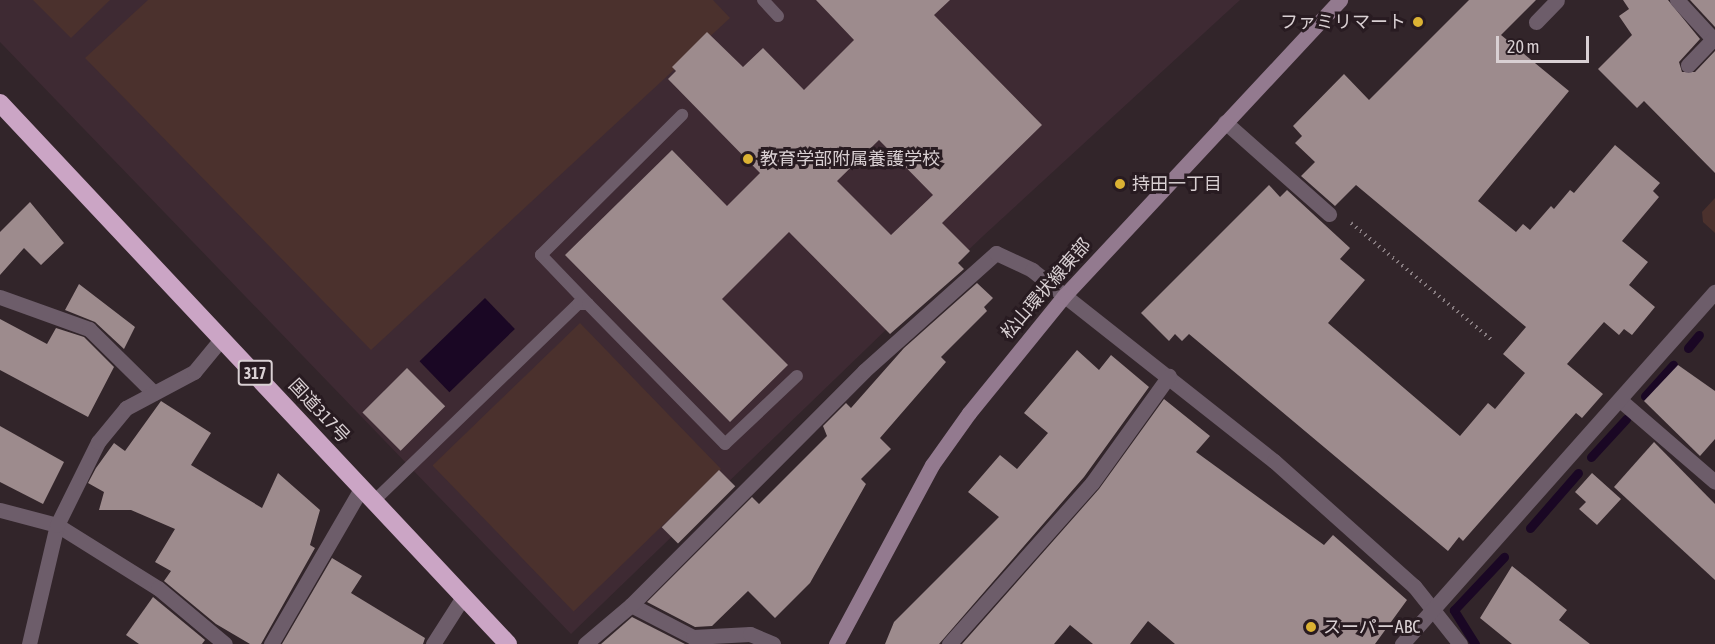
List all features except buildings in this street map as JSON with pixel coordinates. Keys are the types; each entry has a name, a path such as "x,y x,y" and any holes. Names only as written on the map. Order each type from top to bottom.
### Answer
{"highway":[{"name":"国道317号","path":"0,103 508,644"}],"street":[{"name":"松山環状線東部","path":"837,644 932,465 1064,296 1340,0"},
{"path":"1536,22 1557,0"},
{"path":"1677,0 1714,40 1688,64"},
{"path":"1225,122 1329,214"},
{"path":"585,644 631,605 864,371 996,253 1012,256 1169,376 1274,461 1432,608 1460,644"},
{"path":"1402,644 1715,292"},
{"path":"0,297 89,329 154,393"},
{"path":"29,644 57,525 98,442 126,408 194,372 222,338"},
{"path":"949,644 1092,483 1169,376"},
{"path":"1620,400 1715,482"},
{"path":"271,644 362,487"},
{"path":"0,510 57,525 158,588 225,644"},
{"path":"433,644 463,597"},
{"path":"631,605 693,637 750,634 773,644"}],"lane":[{"path":"763,0 778,16"},
{"path":"682,115 541,255 725,444 797,376"},
{"path":"374,501 578,304 588,304"}],"path":[{"path":"1329,214 1345,219 1420,276 1493,341"}],"shaded area":[{"path":"0,0 1240,0 982,237 571,634 0,42"},
{"path":"33,0 110,0 71,38"},
{"path":"148,0 713,0 730,18 371,350 85,58"},
{"path":"1715,198 1715,233 1703,222 1702,212"},
{"path":"485,298 515,329 449,392 420,361"},
{"path":"580,323 721,469 574,611 433,465"}],"waterway":[{"path":"1688,348 1699,335"},
{"path":"1645,396 1673,365"},
{"path":"1591,457 1626,419"},
{"path":"1530,528 1578,473"},
{"path":"1475,644 1454,610 1504,557"}],"place":[{"name":"ファミリマート","path":"1418,22"},
{"name":"教育学部附属養護学校","path":"748,159"},
{"name":"持田一丁目","path":"1120,184"},
{"name":"スーパーABC","path":"1311,627"}]}
